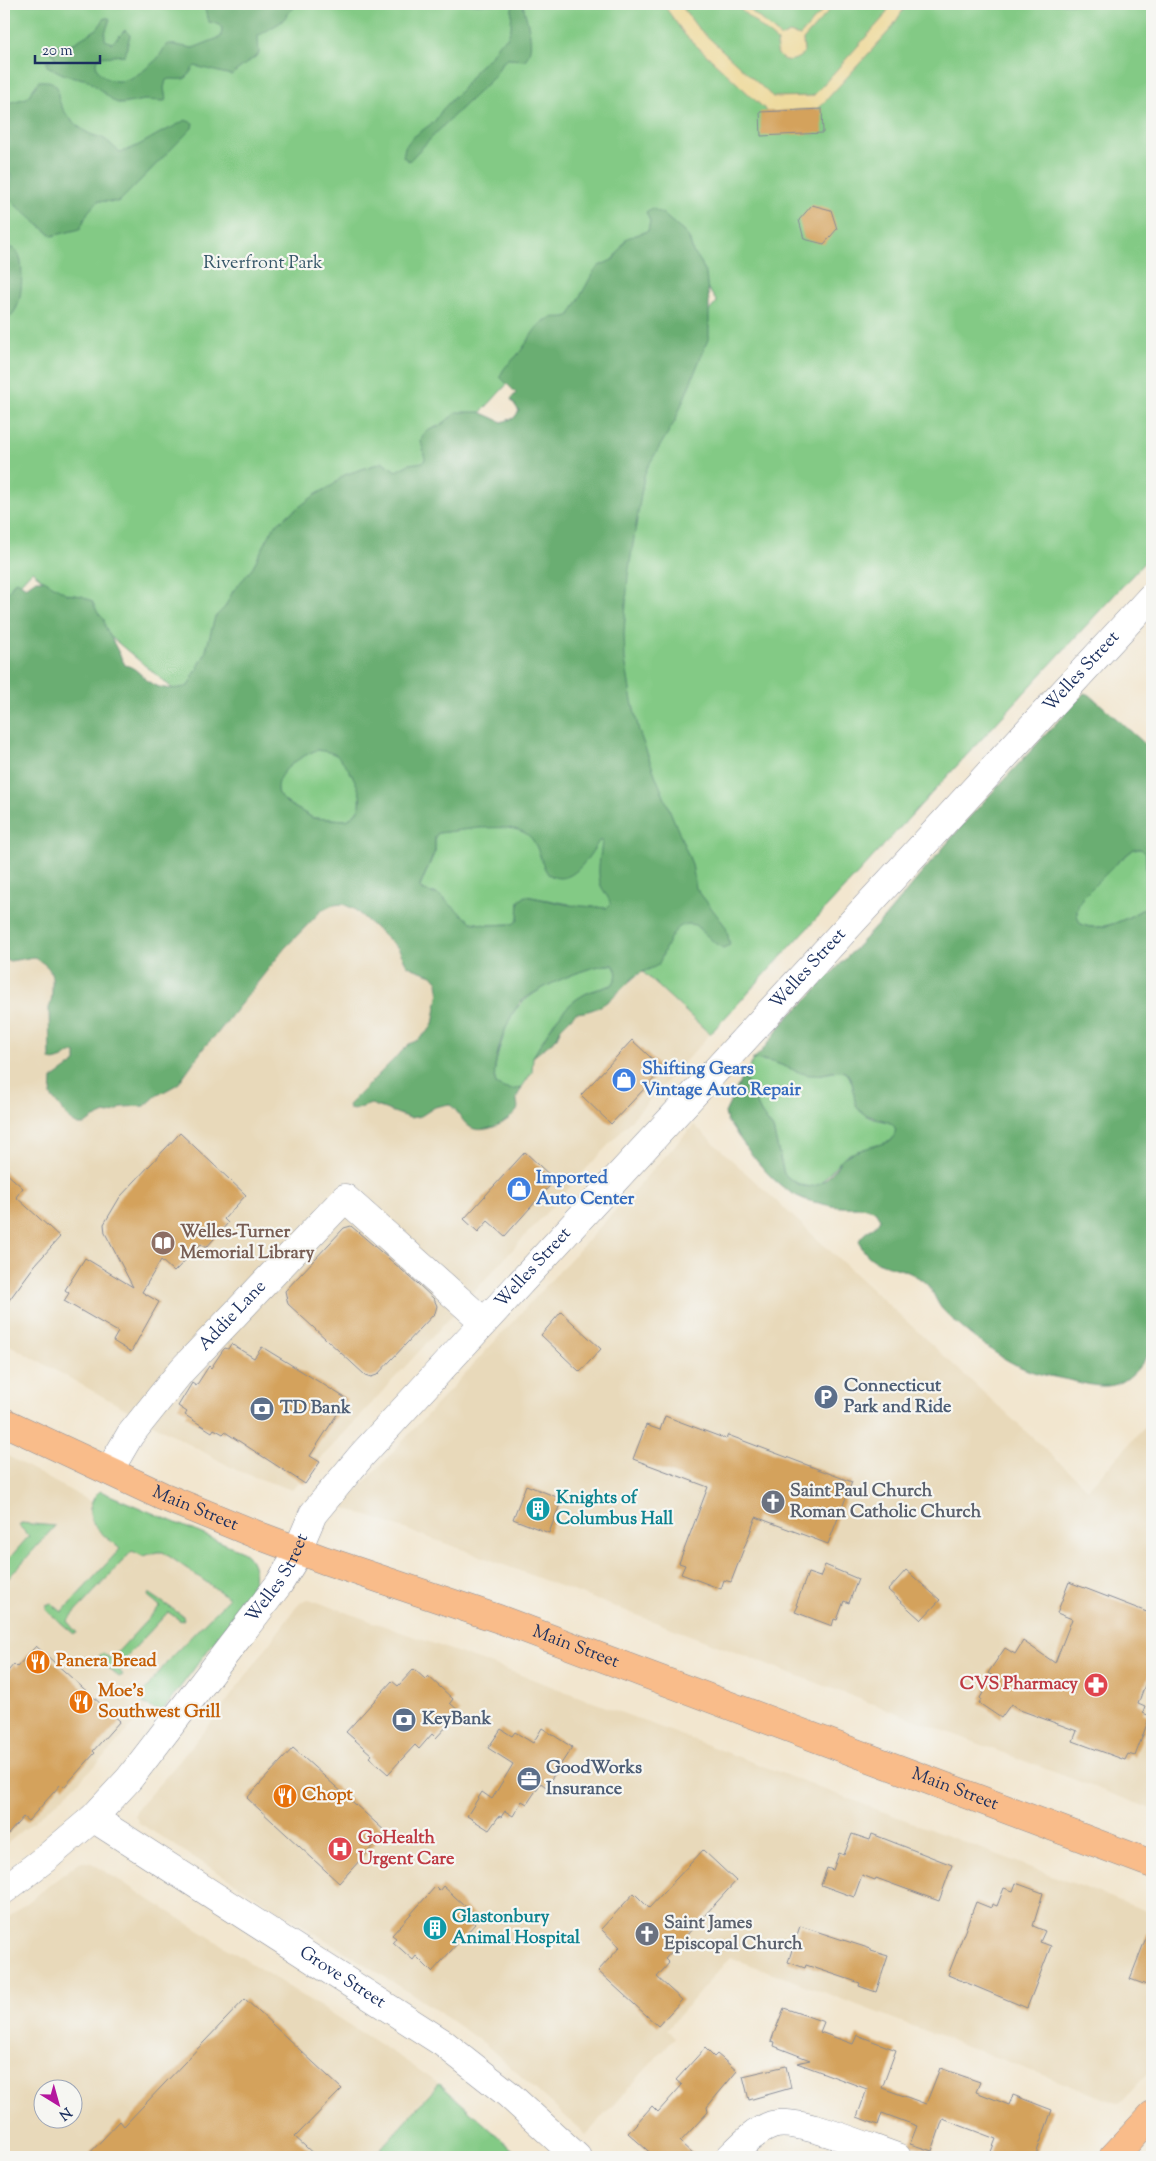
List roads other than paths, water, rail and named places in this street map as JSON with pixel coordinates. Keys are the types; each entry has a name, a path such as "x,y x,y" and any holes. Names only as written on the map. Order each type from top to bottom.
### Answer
{"main road":[{"name":"Main Street","path":"4,1422 162,1496 298,1550 499,1619 1152,1864"},
{"path":"1113,2157 1152,2116"}],"street":[{"name":"Welles Street","path":"4,1890 46,1858 93,1818 129,1779 279,1584 298,1550 313,1514 362,1455 1152,596"},
{"name":"Addie Lane","path":"109,1472 130,1435 182,1370 345,1198 484,1322"},
{"name":"Grove Street","path":"93,1818 443,2043 502,2089 577,2157"},
{"path":"730,2157 753,2135 773,2125 797,2123 897,2157"}],"place":[{"name":"Shifting Gears Vintage Auto Repair","path":"624,1080"},
{"name":"Imported Auto Center","path":"519,1189"},
{"name":"Welles-Turner Memorial Library","path":"163,1243"},
{"name":"Connecticut Park and Ride","path":"826,1397"},
{"name":"TD Bank","path":"262,1409"},
{"name":"Saint Paul Church Roman Catholic Church","path":"773,1502"},
{"name":"Knights of Columbus Hall","path":"538,1509"},
{"name":"Panera Bread","path":"38,1662"},
{"name":"CVS Pharmacy","path":"1096,1685"},
{"name":"Moe's Southwest Grill","path":"81,1702"},
{"name":"KeyBank","path":"404,1720"},
{"name":"GoodWorks Insurance","path":"529,1779"},
{"name":"Chopt","path":"285,1796"},
{"name":"GoHealth Urgent Care","path":"340,1849"},
{"name":"Glastonbury Animal Hospital","path":"435,1928"},
{"name":"Saint James Episcopal Church","path":"647,1934"}],"park label":[{"name":"Riverfront Park","path":"263,264"}]}
